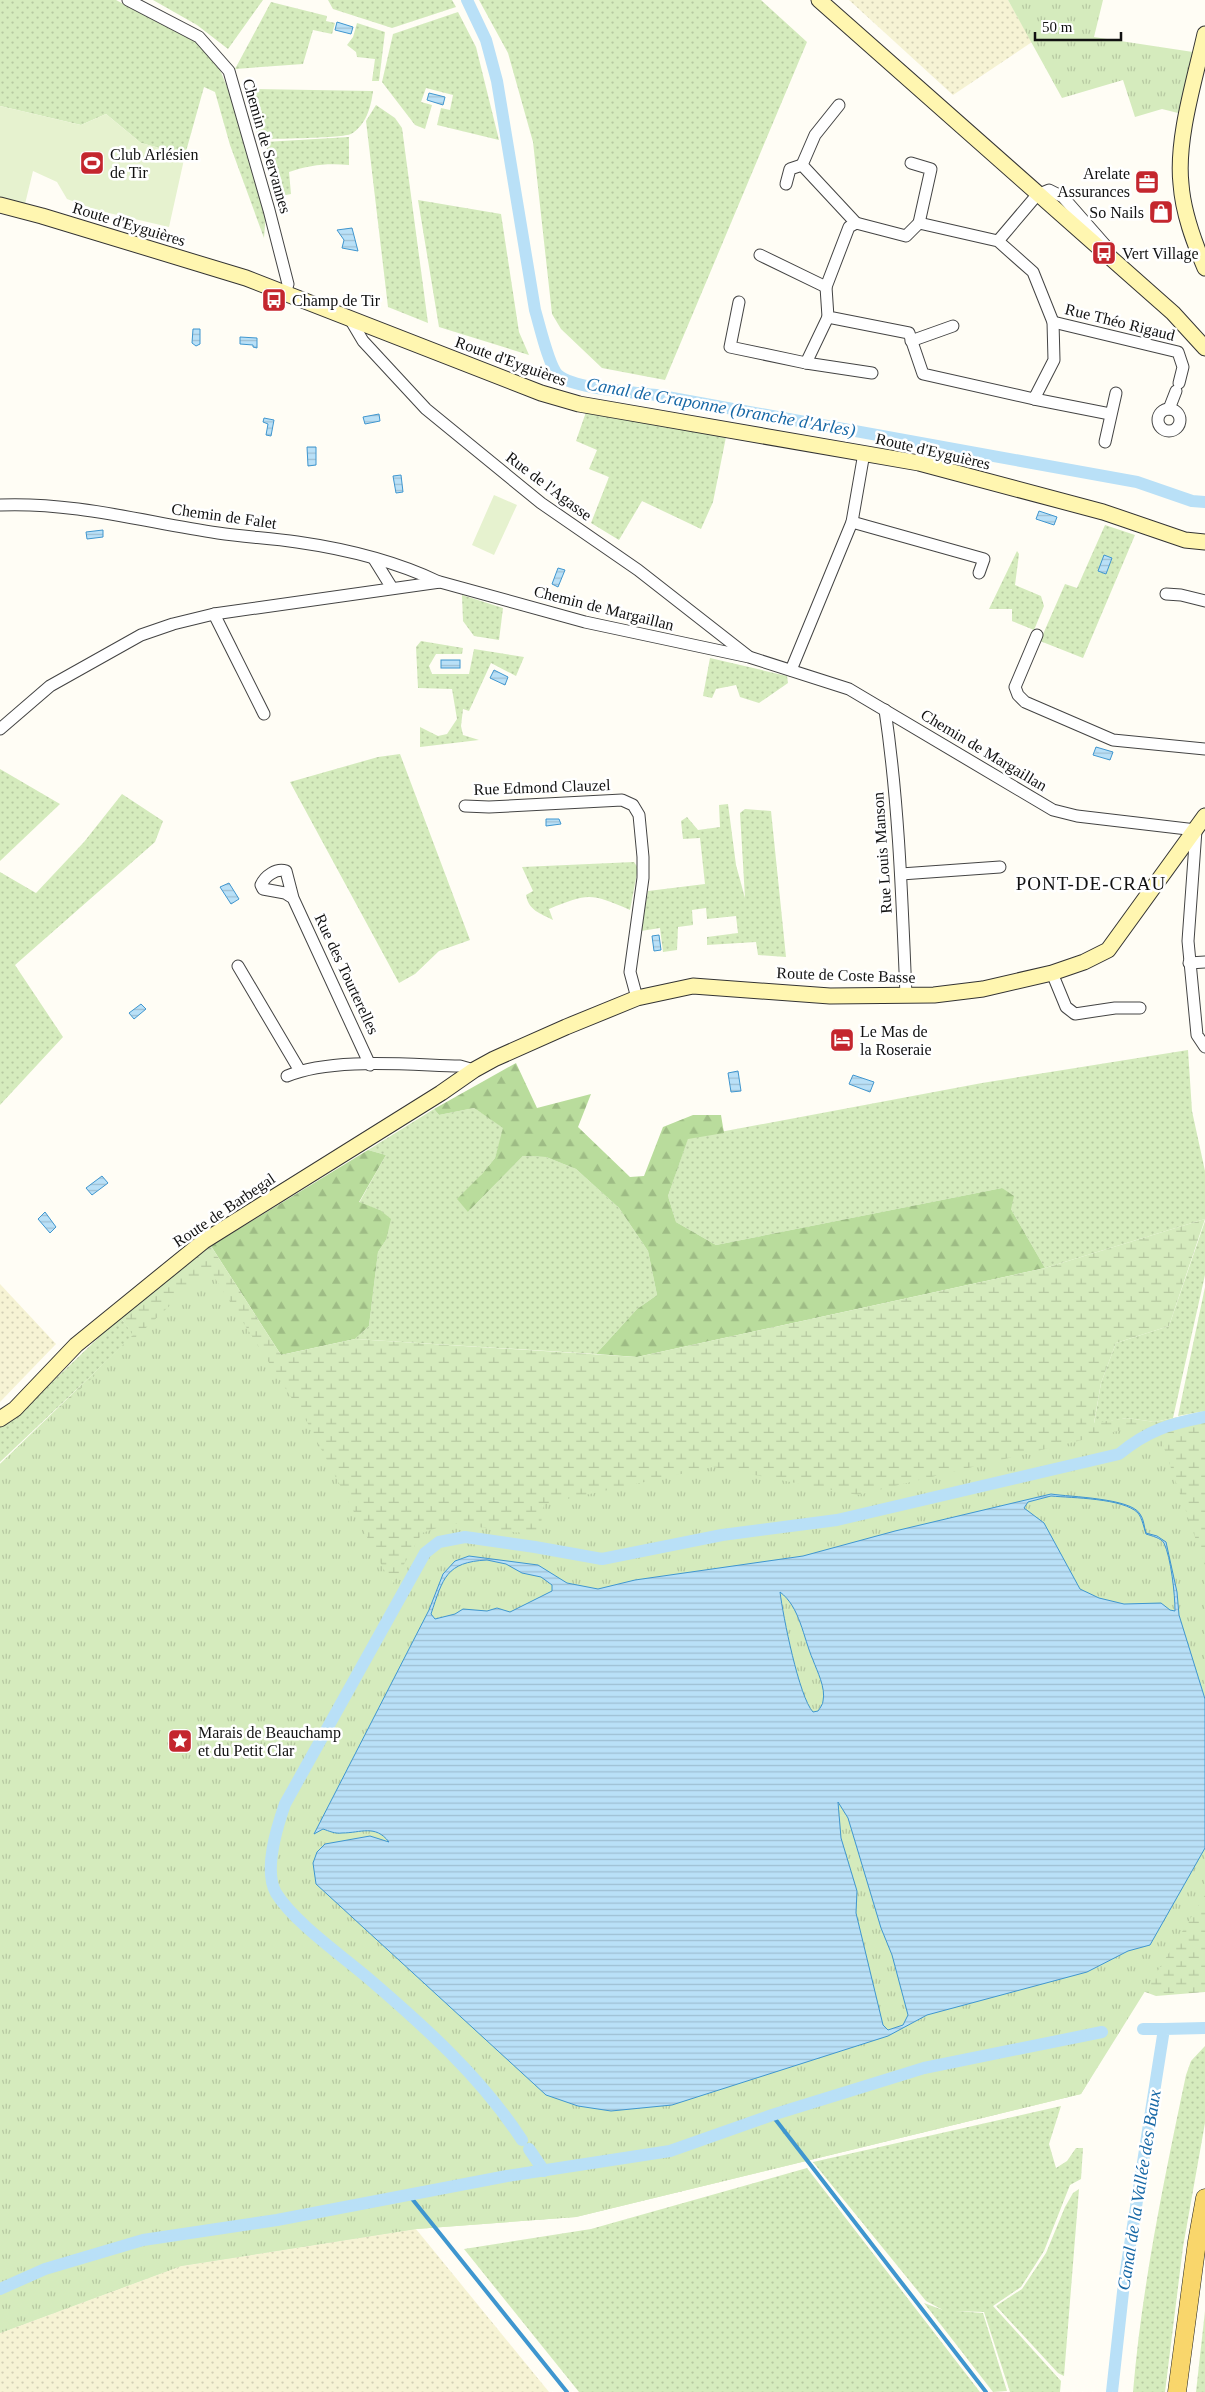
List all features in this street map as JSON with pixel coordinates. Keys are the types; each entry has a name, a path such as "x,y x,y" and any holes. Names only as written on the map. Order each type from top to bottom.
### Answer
{"main road":[{"path":"820,0 1173,314 1205,348"},
{"path":"1205,34 1191,97 1180,166 1186,215 1205,268"},
{"name":"Route d'Eyguières","path":"0,205 232,273 541,393 579,404 919,463 1103,512 1170,533 1186,540 1205,542"},
{"name":"Route d'Eyguières","path":"1170,533 1205,535"},
{"name":"Route de Coste Basse","path":"441,1093 474,1070 510,1051 637,998 693,986 830,996 934,995 983,989 1052,973 1084,962 1108,950 1200,831 1205,816"},
{"name":"Route de Barbegal","path":"0,1419 15,1409 76,1345 204,1241 441,1093"},
{"path":"1177,2392 1195,2251 1205,2198"}],"street":[{"name":"Chemin de Servannes","path":"128,0 199,37 229,72 269,209 288,284 285,294"},
{"path":"786,184 790,169 802,165 815,135 839,105"},
{"path":"802,165 856,223 906,236 919,223 931,169 911,163"},
{"path":"998,241 1037,194"},
{"path":"806,363 828,318 826,288 849,226 856,223"},
{"path":"919,223 998,241 1033,272 1053,322 1054,360 1034,398"},
{"path":"760,255 826,288"},
{"path":"738,302 730,347 806,363 872,373"},
{"path":"828,318 909,333 923,374 1110,414"},
{"name":"Rue de l'Agasse","path":"350,319 363,341 426,409 541,503 638,570 749,657"},
{"name":"Rue Théo Rigaud","path":"1053,322 1178,352 1183,367 1169,409"},
{"path":"912,341 953,326"},
{"path":"1105,442 1116,393"},
{"path":"791,670 852,522 864,453"},
{"name":"Chemin de Falet","path":"0,505 36,504 90,510 219,534 297,542 346,551 406,567 440,582"},
{"path":"852,522 984,560 979,572"},
{"path":"374,559 392,588"},
{"name":"Chemin de Margaillan","path":"0,729 50,686 140,635 172,624 214,614 440,582 585,622 749,657 849,689 1059,812 1077,816 1200,831"},
{"path":"1166,594 1181,595 1205,601"},
{"path":"214,614 264,714"},
{"path":"1037,635 1015,688 1018,695 1025,702 1114,740 1205,749"},
{"name":"Rue Louis Manson","path":"885,710 893,768 901,874 906,995"},
{"name":"Rue Edmond Clauzel","path":"465,806 489,807 622,800 633,805 639,815 643,857 643,878 630,972 637,998"},
{"path":"1200,831 1188,941 1188,963 1197,1035 1205,1048"},
{"path":"901,874 1000,867"},
{"name":"Rue des Tourterelles","path":"293,898 370,1065"},
{"path":"1188,963 1205,962"},
{"path":"238,966 300,1071"},
{"path":"1052,973 1066,1007 1075,1014 1115,1008 1140,1008"},
{"path":"287,1076 300,1071 328,1066 460,1066 474,1070"}],"shaded area":[{"path":"849,0 1008,0 1032,42 953,95"},
{"path":"0,1284 56,1344 0,1402"},
{"path":"416,2229 549,2392 0,2392 0,2333 181,2266"}],"green space":[{"path":"0,0 116,0 198,43 220,70 230,94 266,212 264,238 230,145 215,92 204,87 185,155 141,143 106,114 81,125 0,106"},
{"path":"153,0 263,0 228,49 197,25"},
{"path":"328,0 452,0 456,7 392,28 333,9"},
{"path":"479,0 761,0 807,42 665,380 602,368 561,329 552,314 533,142 508,53"},
{"path":"1008,0 1103,0 1094,37 1193,52 1182,114 1162,109 1135,117 1123,80 1062,98"},
{"path":"271,2 327,16 326,21 335,23 332,34 313,30 303,64 235,69"},
{"path":"458,12 476,47 499,140 437,125 441,108 450,110 453,95 426,88 421,102 432,105 425,129 415,125 382,82 393,34"},
{"path":"357,23 385,32 379,81 372,81 375,59 357,57 356,52 347,45 353,37"},
{"path":"248,89 373,91 371,103 364,121 351,134 258,139"},
{"path":"376,105 395,118 402,128 428,323 388,307 366,121"},
{"name":"Club Arlésien de Tir","path":"0,106 81,125 106,114 141,143 185,155 169,227 96,210 67,199 57,182 33,171 25,204 0,198"},
{"path":"349,137 349,165 318,165 289,172 291,194 281,196 265,142"},
{"path":"418,200 501,214 519,332 529,355 439,327"},
{"path":"586,412 726,437 713,502 701,529 642,501 619,540 591,523 609,477 589,469 597,450 576,441"},
{"path":"494,495 517,505 494,555 472,545"},
{"path":"1105,525 1135,535 1083,658 1040,641 1065,584 1077,588"},
{"path":"1017,551 1019,554 1015,585 1041,596 1044,606 1034,630 1012,621 1012,609 989,609"},
{"path":"462,595 503,608 499,640 474,636 463,621"},
{"path":"421,641 463,648 462,654 436,654 429,666 432,674 469,674 474,649 524,657 516,676 491,663 469,711 463,709 461,726 463,735 479,740 420,747 420,727 438,736 447,734 457,719 452,689 418,688 416,647"},
{"path":"710,658 787,676 788,683 759,703 740,697 736,685 716,689 712,698 703,696"},
{"path":"400,754 470,940 439,951 415,974 399,983 290,782 378,757"},
{"path":"0,769 60,804 0,861"},
{"path":"122,794 163,821 155,842 15,965 63,1037 0,1105 0,872 36,893 84,842"},
{"path":"728,804 736,865 745,898 740,813 745,809 771,811 786,957 758,955 756,942 707,945 707,937 738,933 736,916 707,919 706,908 692,910 693,925 678,927 677,950 663,952 660,928 641,931 648,891 705,884 700,838 683,839 681,821 687,817 698,830 720,827 719,805"},
{"path":"634,862 638,868 630,910 606,900 590,897 582,898 549,909 553,920 532,908 527,900 526,895 533,891 522,867"},
{"path":"1188,1050 1192,1111 1205,1171 1205,1219 1045,1268 1011,1209 1002,1188 716,1245 676,1222 668,1196 688,1138 982,1083"},
{"path":"516,1063 537,1108 591,1094 578,1127 630,1177 644,1176 663,1127 693,1115 721,1115 724,1133 688,1139 668,1196 676,1222 716,1245 1002,1188 1014,1196 1011,1209 1045,1268 637,1357 596,1354 637,1309 657,1295 648,1251 619,1208 576,1169 546,1157 523,1156 468,1212 457,1199 495,1158 503,1128 474,1108 439,1115 434,1109"},
{"path":"474,1108 504,1128 495,1158 481,1175 468,1212 523,1156 546,1157 576,1169 619,1208 648,1251 657,1295 637,1309 596,1354 355,1339 369,1326 378,1252 386,1240 380,1210 359,1203 386,1155 368,1150 434,1109 439,1115"},
{"path":"368,1150 386,1155 359,1202 380,1210 391,1219 386,1240 378,1252 369,1326 355,1339 281,1355 211,1246"},
{"name":"Marais de Beauchamp et du Petit Clar","path":"1205,1219 1169,1326 1116,1343 1101,1383 1094,1423 1127,1418 1155,1422 1205,1411 1205,1992 1156,1996 1121,1983 1105,2053 1081,2094 576,2217 416,2229 181,2266 0,2333 0,1464 133,1335 120,1317 211,1246 281,1355 355,1339 637,1357 1045,1268"},
{"path":"1205,1221 1205,1275 1173,1418 1155,1422 1127,1418 1094,1424 1101,1383 1116,1343 1169,1326"},
{"path":"209,1269 307,1422 392,1585 422,1533 452,1523 539,1536 544,1504 713,1467 858,1495 1155,1422 1205,1566 1205,1895 1081,2094 576,2217 416,2229 181,2266 0,2333 0,1464"},
{"path":"1205,1287 1205,1411 1178,1416"},
{"path":"120,1317 134,1335 0,1462 0,1426 21,1412"},
{"path":"1205,2046 1205,2123 1183,2247 1165,2392 1133,2392 1148,2272 1186,2075 1191,2061"},
{"path":"1061,2106 1049,2144 1056,2168 1067,2161 1076,2148 1083,2148 1081,2179 1070,2185 1044,2251 1021,2287 993,2306 1061,2381 1060,2392 1010,2392 984,2312 955,2311 983,2313 1007,2391 993,2392 924,2303 943,2310 926,2301 813,2162"},
{"path":"807,2168 980,2392 579,2392 464,2249 591,2229"},
{"path":"1079,2189 1064,2376 1058,2373 996,2306 1022,2289 1046,2253 1065,2207 1073,2193"},
{"path":"1205,2311 1205,2392 1196,2392"}],"water":[{"path":"337,22 353,27 351,34 335,30"},
{"path":"429,93 445,97 443,105 427,100"},
{"path":"352,228 358,251 342,248 344,240 337,230"},
{"path":"193,329 200,329 200,344 196,346 192,343"},
{"path":"240,337 257,338 257,348 253,347 253,345 240,344"},
{"path":"379,414 380,421 365,424 363,417"},
{"path":"264,418 274,420 271,436 266,435 268,424 263,422"},
{"path":"307,447 316,447 316,465 308,466"},
{"path":"401,475 403,492 396,493 393,476"},
{"path":"1039,511 1057,517 1054,525 1036,519"},
{"path":"103,530 103,537 87,539 86,532"},
{"path":"1104,555 1112,558 1106,574 1098,571"},
{"path":"558,568 565,570 558,587 552,584"},
{"path":"441,660 460,660 460,668 441,668"},
{"path":"494,670 508,677 505,685 490,678"},
{"path":"1096,747 1113,752 1110,760 1093,755"},
{"path":"546,819 559,819 561,824 546,826"},
{"path":"229,883 239,899 231,904 220,887"},
{"path":"659,935 661,950 654,951 652,936"},
{"path":"141,1004 146,1009 134,1019 129,1013"},
{"path":"738,1071 741,1091 731,1092 728,1073"},
{"path":"853,1075 874,1082 870,1092 849,1084"},
{"path":"102,1176 108,1183 92,1195 86,1188"},
{"path":"45,1212 56,1227 50,1233 38,1219"},
{"path":"1051,1494 1113,1501 1125,1505 1134,1509 1140,1514 1143,1521 1146,1533 1157,1536 1166,1542 1177,1592 1179,1615 1205,1699 1205,1848 1150,1945 1128,1951 1087,1972 927,2015 888,2036 672,2105 611,2111 578,2106 546,2095 316,1884 313,1863 317,1852 325,1844 370,1836 389,1842 384,1836 373,1831 339,1833 323,1829 314,1834 429,1610 443,1574 455,1561 469,1556 538,1565 567,1583 598,1589 635,1580 803,1556 895,1531","holes":["1051,1496 1084,1498 1121,1504 1138,1513 1146,1534 1156,1537 1164,1543 1172,1576 1175,1611 1170,1610 1161,1603 1124,1604 1099,1598 1080,1589 1044,1523 1024,1508 1028,1502","487,1560 506,1564 522,1573 541,1577 552,1585 552,1591 510,1612 497,1608 487,1611 463,1609 455,1614 435,1619 431,1614 439,1591 448,1574 454,1568 473,1561","780,1592 787,1598 797,1614 821,1680 824,1696 818,1711 813,1712 802,1690 788,1637","838,1802 848,1818 881,1928 892,1955 908,2015 903,2025 888,2030 883,2025 856,1913 857,1891 841,1838"]}],"waterway":[{"name":"Canal de Craponne (branche d'Arles)","path":"467,0 486,40 497,81 535,310 551,363 558,375 566,380 590,387 656,395 1137,482 1192,501 1205,502"},
{"path":"522,2140 489,2095 451,2053 389,1996 306,1927 284,1904 272,1884 271,1861 273,1848 285,1804 425,1553 439,1542 465,1537 602,1559 722,1535 837,1520 1119,1454 1140,1439 1160,1429 1205,1417"},
{"name":"Canal de la Vallée des Baux","path":"1112,2392 1124,2283 1164,2029 1205,2028"},
{"path":"1143,2029 1164,2029"},
{"path":"0,2289 45,2269 143,2240 277,2220 507,2176 670,2151 772,2115 924,2068 1102,2032"},
{"path":"772,2115 986,2392"},
{"path":"529,2149 544,2171"},
{"path":"409,2195 567,2392"}],"place":[{"name":"Club Arlésien de Tir","path":"92,163"},
{"name":"Arelate Assurances","path":"1147,182"},
{"name":"So Nails","path":"1161,212"},
{"name":"Vert Village","path":"1104,253"},
{"name":"Champ de Tir","path":"274,300"},
{"name":"Le Mas de la Roseraie","path":"842,1040"},
{"name":"Marais de Beauchamp et du Petit Clar","path":"180,1741"}],"district":[{"name":"PONT-DE-CRAU","path":"1091,883"}]}
